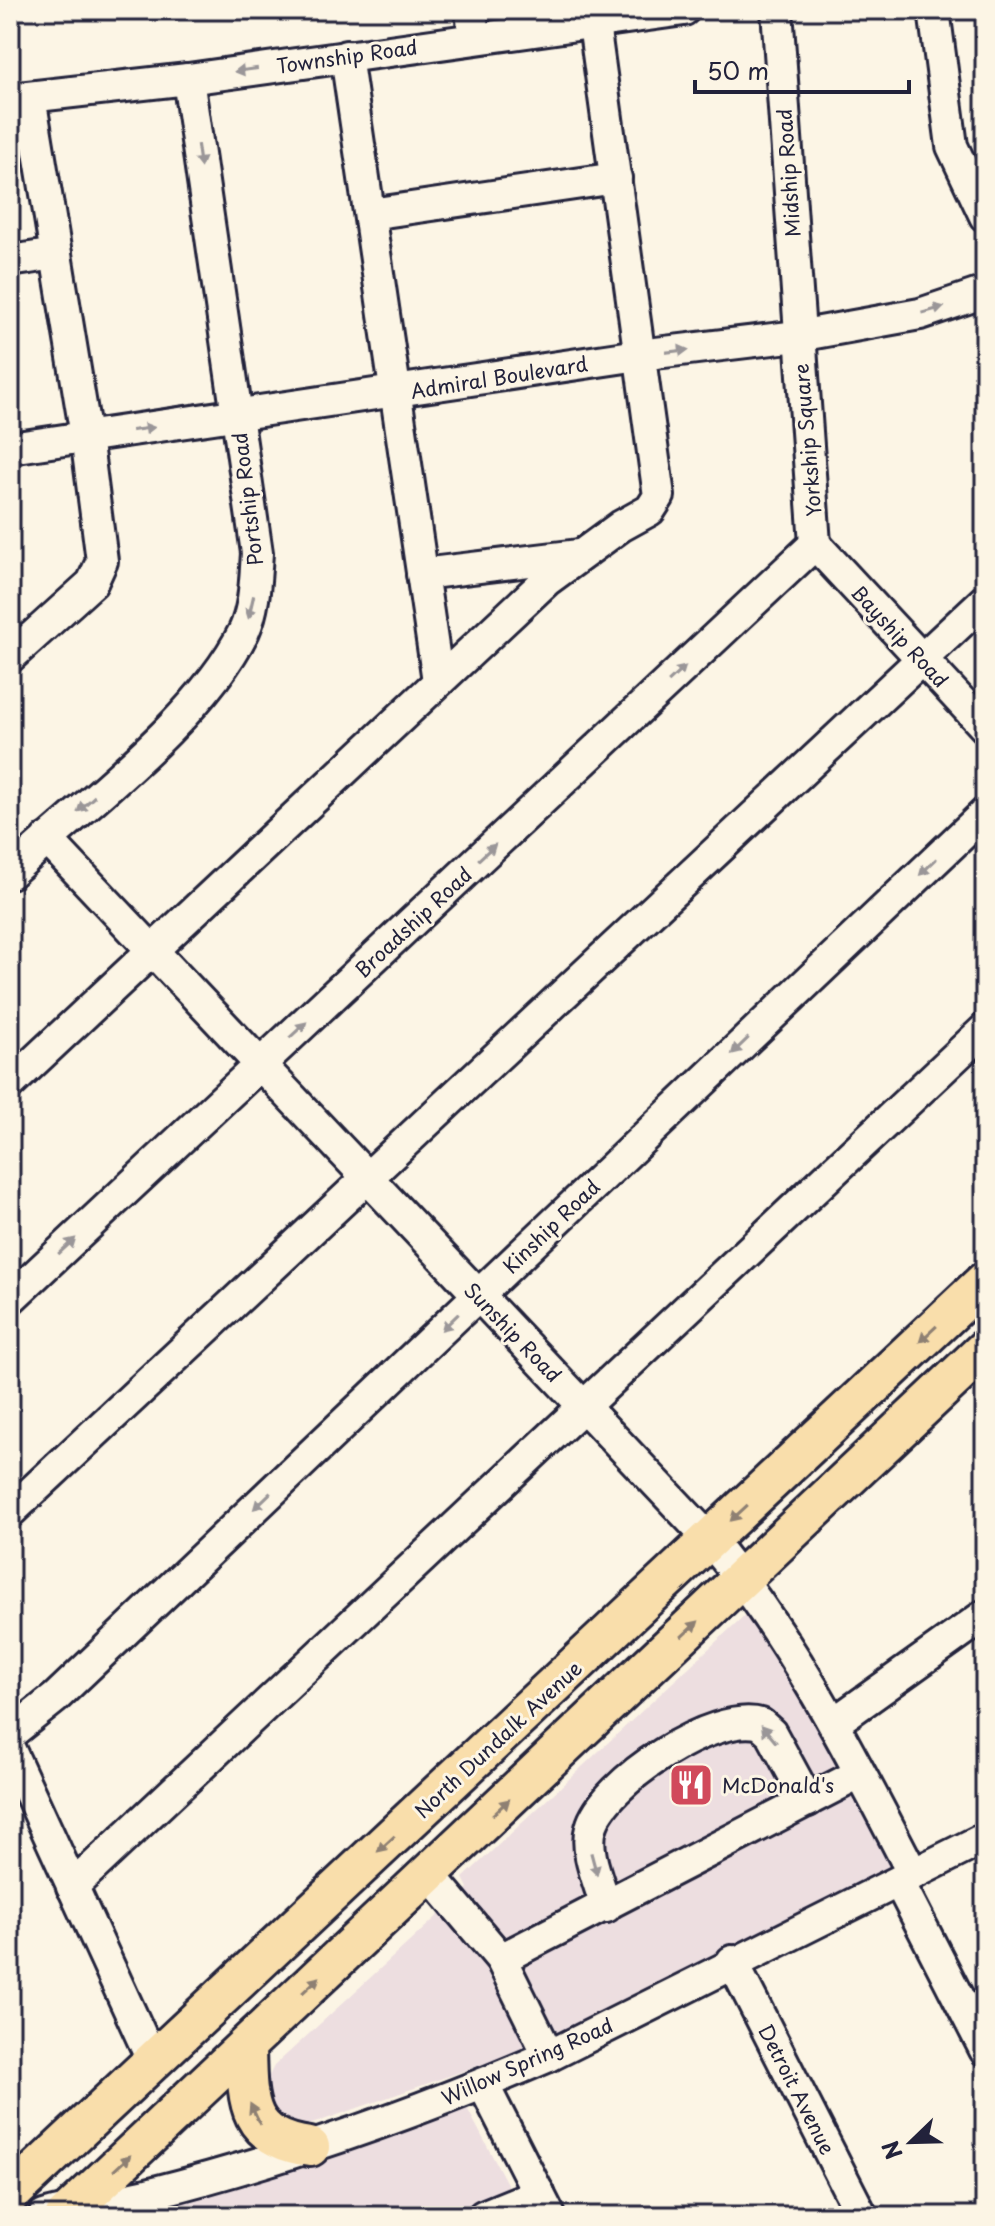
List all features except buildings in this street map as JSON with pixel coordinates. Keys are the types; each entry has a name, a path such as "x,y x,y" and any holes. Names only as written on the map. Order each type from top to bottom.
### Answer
{"main road":[{"name":"North Dundalk Avenue","path":"10,2195 985,1281"},
{"path":"61,2213 246,2047 985,1349"},
{"path":"246,2047 249,2097 257,2123 285,2143 310,2147"}],"street":[{"name":"Township Road","path":"20,98 188,79 346,56 472,24 594,24 684,10"},
{"name":"Midship Road","path":"777,10 798,336"},
{"path":"934,10 952,146 985,216"},
{"path":"10,1084 546,581 621,526 650,510 659,496 594,24"},
{"path":"346,56 438,681"},
{"name":"Portship Road","path":"10,873 172,724 224,663 244,631 251,610 257,553 188,79"},
{"path":"10,657 92,583 102,561 86,436 56,254 20,98"},
{"path":"370,214 616,178"},
{"path":"10,261 56,254"},
{"name":"Admiral Boulevard","path":"10,448 639,355 798,336 920,314 985,292"},
{"name":"Yorkship Square","path":"798,336 815,544"},
{"name":"Bayship Road","path":"815,544 985,727"},
{"name":"Broadship Road","path":"10,1299 815,544"},
{"path":"422,574 583,554"},
{"path":"10,1512 985,600"},
{"name":"Kinship Road","path":"10,1734 55,1698 985,813"},
{"name":"Sunship Road","path":"47,839 477,1296 586,1407 710,1540 742,1579 774,1623 834,1723 983,2043"},
{"path":"72,1887 985,1029"},
{"path":"834,1723 985,1615"},
{"path":"606,1907 590,1848 591,1828 602,1807 638,1770 700,1734 729,1723 761,1724 771,1733 808,1801"},
{"path":"10,1750 153,2062"},
{"path":"501,1959 859,1774"},
{"name":"Willow Spring Road","path":"61,2213 154,2193 310,2147 483,2084 549,2056 732,1961 985,1838"},
{"path":"429,1874 501,1959 549,2056"},
{"name":"Detroit Avenue","path":"732,1961 862,2216"},
{"path":"483,2084 544,2205 483,2216"}],"shaded area":[{"path":"748,1612 897,1865 550,2044 546,2037 509,2055 309,2125 291,2126 279,2117 270,2106 265,2084 274,2066 468,1888 463,1878"},
{"path":"466,2106 524,2216 108,2216 278,2173"}],"place":[{"name":"McDonald's","path":"691,1785"}]}
